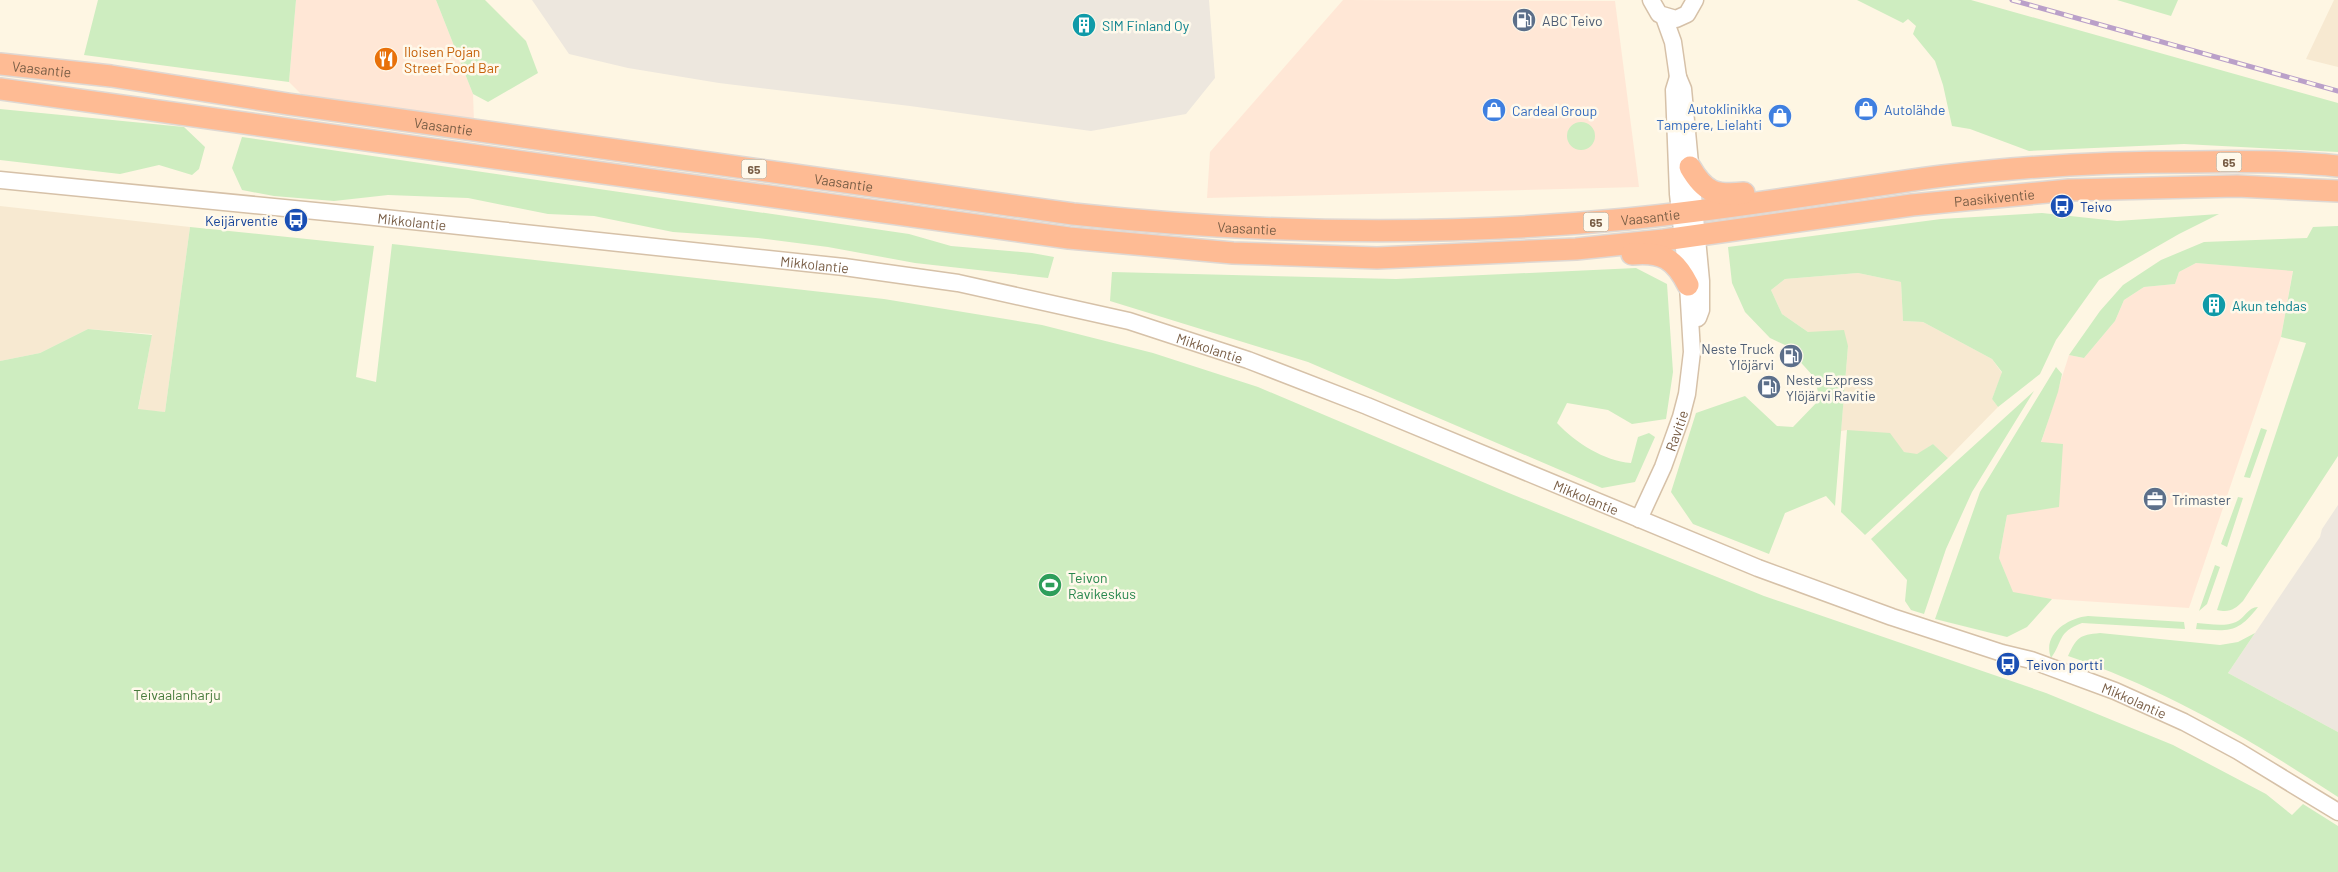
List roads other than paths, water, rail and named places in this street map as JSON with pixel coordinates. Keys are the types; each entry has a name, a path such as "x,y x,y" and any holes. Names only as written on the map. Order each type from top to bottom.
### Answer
{"highway":[{"name":"Vaasantie","path":"0,64 112,76 288,104 599,148 1073,214 1165,224 1299,231 1385,233 1484,230 1687,212"},
{"name":"Vaasantie","path":"0,89 948,222 1162,248 1377,258 1576,249 1690,237"},
{"name":"Paasikiventie","path":"1687,212 1946,176 2091,164 2233,162 2338,166"},
{"path":"1690,167 1699,182 1707,190 1717,193 1730,194 1811,187 1825,193"},
{"name":"Paasikiventie","path":"1690,237 1912,205 2070,190 2236,186 2338,191"},
{"name":"65","path":"1576,249 1604,256 1653,253 1671,260 1688,285"}],"main road":[{"path":"1651,0 1655,10 1664,17 1673,42 1678,77 1683,89 1690,167 1687,212"},
{"path":"1673,42 1682,17 1692,8 1695,0"},
{"path":"1664,17 1682,17"},
{"path":"1678,77 1674,90 1687,212"},
{"name":"Mikkolantie","path":"0,180 356,215 844,267 958,283 1129,321 1248,360 1367,406 1725,555 1892,617 2002,653 2031,660 2115,691 2176,718 2238,751 2338,812"},
{"name":"Ravitie","path":"1639,519 1663,467 1681,418 1693,337 1701,310 1701,281 1690,237 1687,212"},
{"name":"Ravitie","path":"1690,237 1688,285 1693,337"}],"railway":[{"path":"2012,0 2338,91"}],"place":[{"name":"ABC Teivo","path":"1524,20"},
{"name":"SIM Finland Oy","path":"1084,25"},
{"name":"Iloisen Pojan Street Food Bar","path":"386,59"},
{"name":"Autolähde","path":"1866,109"},
{"name":"Cardeal Group","path":"1494,110"},
{"name":"Autoklinikka Tampere, Lielahti","path":"1780,116"},
{"name":"Teivo","path":"2062,206"},
{"name":"Keijärventie","path":"296,220"},
{"name":"Akun tehdas","path":"2214,305"},
{"name":"Neste Truck Ylöjärvi","path":"1791,356"},
{"name":"Neste Express Ylöjärvi Ravitie","path":"1769,387"},
{"name":"Trimaster","path":"2155,499"},
{"name":"Teivon Ravikeskus","path":"1050,585"},
{"name":"Teivon portti","path":"2008,664"}],"park label":[{"name":"Teivaalanharju","path":"177,694"}]}
